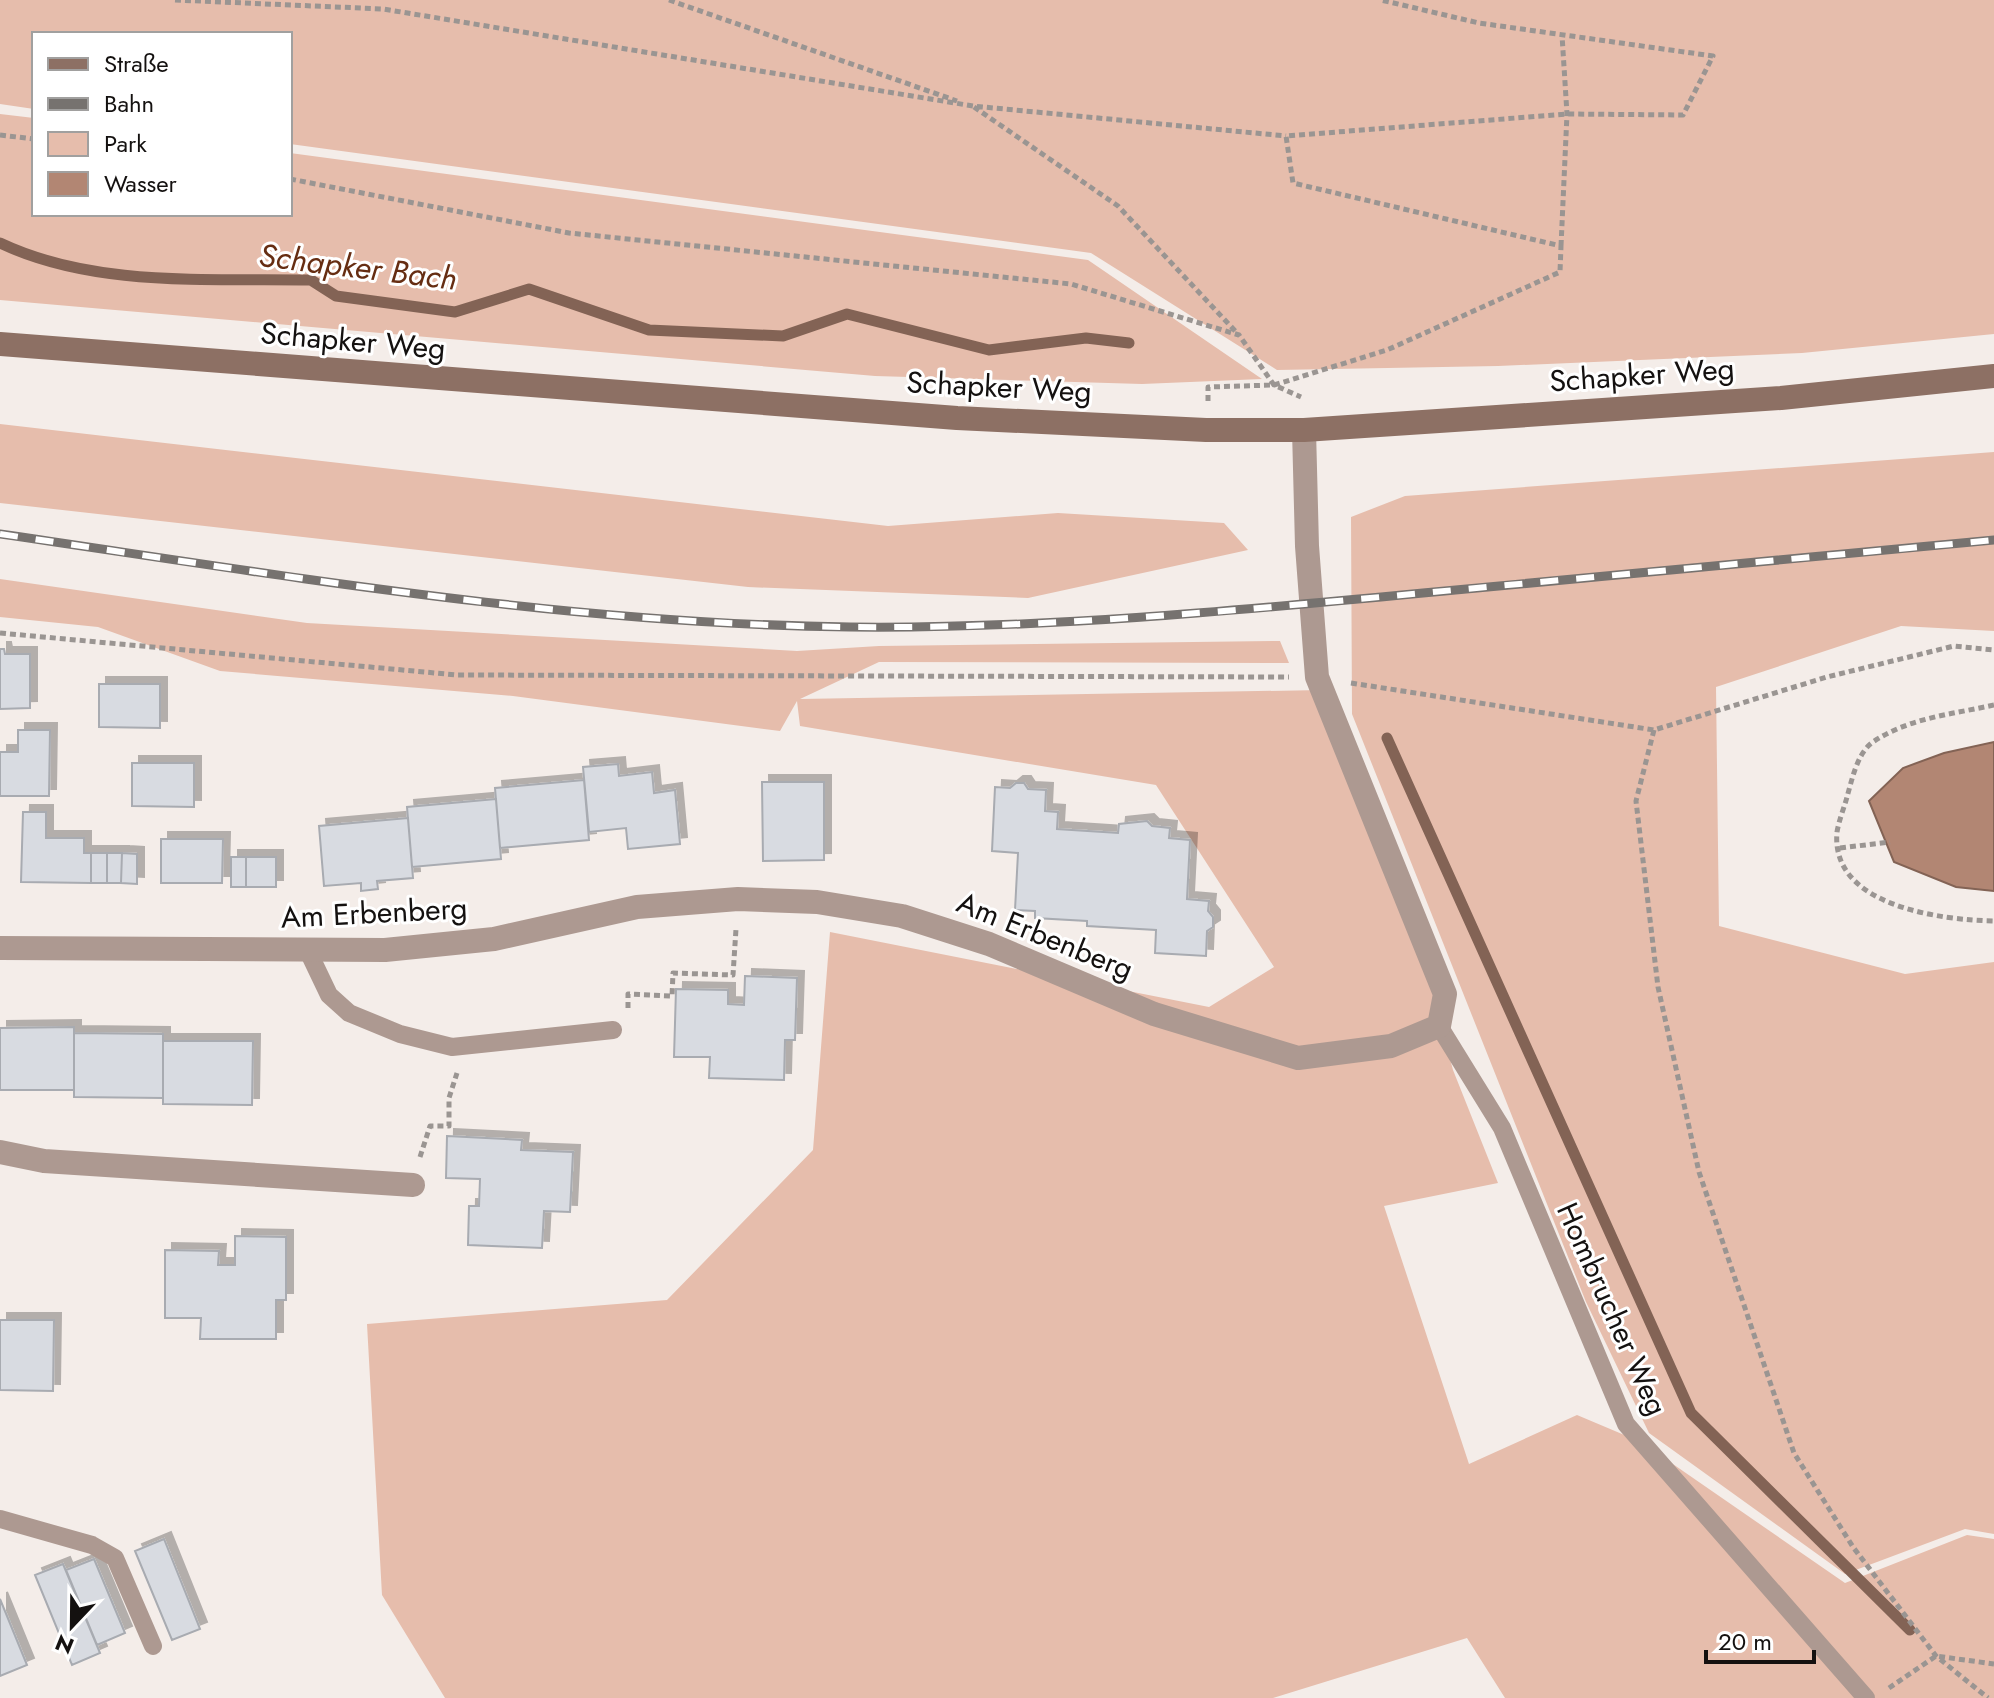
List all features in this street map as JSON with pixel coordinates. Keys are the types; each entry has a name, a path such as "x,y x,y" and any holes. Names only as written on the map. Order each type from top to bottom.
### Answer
{"street":[{"name":"Schapker Weg","path":"0,344 727,402 1206,430 1304,430 1781,398 1994,376"},
{"path":"1304,430 1307,546 1317,677 1445,994 1439,1026"},
{"name":"Am Erbenberg","path":"0,948 385,950 494,939 637,907 738,899 817,902 902,916 989,944 1154,1014 1298,1058 1391,1046 1439,1026"},
{"path":"0,1152 44,1161 413,1185"}],"lane":[{"path":"308,951 329,995 349,1013 400,1034 459,1046 613,1030"},
{"name":"Hombrucher Weg","path":"1439,1026 1502,1128 1626,1424 1866,1698"},
{"path":"0,1519 92,1545 115,1558 153,1646"}],"path":[{"path":"175,0 383,9 973,106 1286,136 1567,114 1683,115 1713,56 1479,23 1381,0"},
{"path":"669,0 973,106 1118,206 1239,335 1274,385"},
{"path":"1206,430 1208,387 1274,385 1387,350 1449,319 1560,272 1567,114 1562,35"},
{"path":"0,135 32,139"},
{"path":"1286,136 1293,183 1561,246"},
{"path":"292,179 569,233 1071,284 1239,335"},
{"path":"0,633 457,675 1317,677 1654,730 1827,677 1954,646 1994,650"},
{"path":"1994,705 1911,723 1870,744 1854,771 1837,833 1852,875 1879,900 1948,920 1994,921"},
{"path":"1654,730 1636,801 1658,987 1699,1172 1794,1453 1853,1547 1936,1656 1988,1698"},
{"path":"1840,848 1890,842"},
{"path":"659,996 672,996 673,973 733,975 738,899"},
{"path":"413,1185 430,1126 449,1126 449,1098 457,1078 459,1046"},
{"path":"1886,1690 1936,1656 1994,1664"}],"green space":[{"path":"0,0 1994,0 1994,334 1802,353 1498,366 1277,370 1091,253 292,144 292,32 32,32 32,109 0,104"},
{"path":"0,114 32,118 32,216 292,216 292,153 1088,260 1262,379 1142,384 875,376 0,300"},
{"path":"0,424 888,526 1058,513 1224,523 1248,550 1028,598 748,587 0,503"},
{"path":"1994,452 1994,631 1901,626 1716,687 1719,926 1905,974 1994,962 1994,1534 1965,1529 1845,1574 1649,1433 1586,1302 1352,714 1351,517 1405,496"},
{"path":"0,579 307,623 797,651 879,646 1280,641 1289,663 879,662 800,699 1322,690 1424,960 1453,1070 1498,1183 1384,1206 1469,1464 1577,1415 1641,1442 1845,1583 1967,1535 1994,1539 1994,1698 1505,1698 1467,1638 1273,1698 445,1698 382,1595 367,1324 667,1300 813,1150 830,932 1209,1007 1274,967 1156,785 800,726 797,701 780,731 513,696 220,671 98,627 0,617"}],"water":[{"path":"1994,742 1994,891 1956,887 1894,862 1869,801 1903,768 1944,753"}],"building":[{"path":"0,649 4,649 5,654 30,654 30,708 0,709"},
{"path":"99,684 160,684 160,728 99,727"},
{"path":"18,730 50,730 49,796 0,796 0,752 18,752"},
{"path":"132,763 194,763 194,807 132,806"},
{"path":"618,764 619,776 652,772 654,793 675,790 680,844 628,849 626,828 589,832 583,767"},
{"path":"584,780 589,840 500,848 495,788"},
{"path":"762,782 824,782 824,860 763,861"},
{"path":"1016,783 1024,783 1028,789 1046,790 1045,811 1058,812 1057,829 1118,833 1119,824 1147,821 1152,826 1170,828 1169,838 1190,840 1187,899 1209,901 1208,911 1213,917 1213,927 1207,931 1206,956 1155,953 1156,930 1087,926 1087,921 1035,918 1035,911 1015,910 1018,853 992,851 995,787 1010,788"},
{"path":"496,799 501,859 412,867 407,807"},
{"path":"23,812 46,812 46,838 84,838 84,853 91,853 91,883 21,882"},
{"path":"408,818 413,878 377,881 378,889 361,891 361,883 324,886 319,826"},
{"path":"161,839 223,839 222,883 161,883"},
{"path":"91,853 107,853 107,883 91,883"},
{"path":"107,853 122,853 121,883 107,883"},
{"path":"122,853 137,854 137,884 121,883"},
{"path":"231,857 246,857 246,887 231,887"},
{"path":"246,857 276,857 276,887 246,887"},
{"path":"745,976 797,978 795,1040 785,1040 784,1080 709,1078 710,1057 674,1057 676,989 728,990 728,1004 744,1005"},
{"path":"74,1027 74,1090 0,1090 0,1028"},
{"path":"74,1033 163,1034 163,1098 74,1097"},
{"path":"163,1041 253,1041 252,1105 163,1104"},
{"path":"447,1136 522,1140 521,1150 573,1152 570,1212 544,1211 542,1248 468,1245 469,1206 479,1206 480,1179 446,1178"},
{"path":"235,1236 286,1237 286,1300 276,1300 276,1339 200,1339 201,1318 165,1318 165,1250 219,1251 218,1265 235,1265"},
{"path":"0,1320 54,1320 53,1391 0,1390"},
{"path":"164,1539 200,1629 172,1640 135,1551"},
{"path":"94,1559 125,1633 97,1645 66,1570"},
{"path":"63,1564 100,1653 72,1665 35,1575"},
{"path":"0,1599 27,1665 0,1676"}],"waterway":[{"name":"Schapker Bach","path":"0,243 36,257 113,274 153,278 311,280 336,296 455,312 529,289 649,330 783,336 847,314 989,350 1086,338 1129,343"},
{"path":"1387,738 1691,1413 1910,1630"}],"railway":[{"path":"0,534 318,581 530,607 743,624 850,627 1065,622 1208,612 1994,540"}]}
